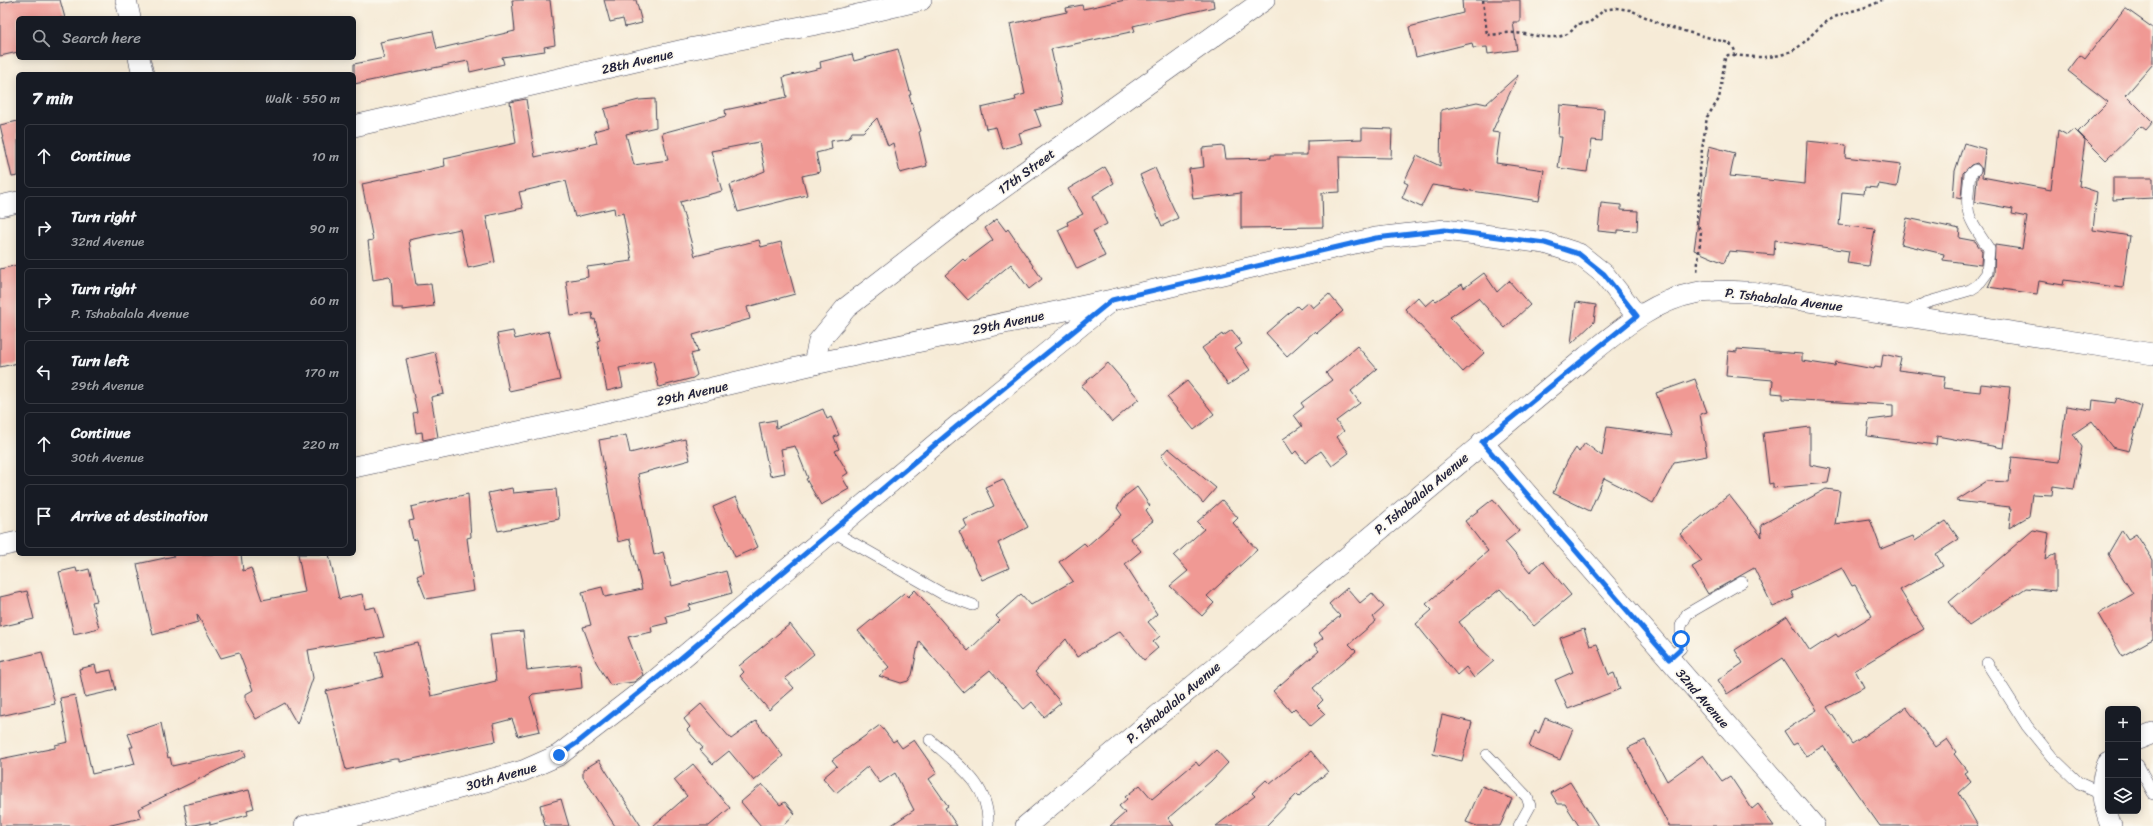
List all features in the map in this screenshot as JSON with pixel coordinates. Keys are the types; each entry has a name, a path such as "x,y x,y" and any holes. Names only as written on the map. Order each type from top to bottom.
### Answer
{"street":[{"path":"126,0 130,16"},
{"name":"28th Avenue","path":"356,126 684,50 832,21 921,0"},
{"name":"17th Street","path":"814,364 819,341 846,308 983,202 1264,0"},
{"path":"140,60 142,72"},
{"path":"0,206 16,202"},
{"name":"29th Avenue","path":"356,467 588,417 814,364 1112,300 1376,238 1445,230 1545,243 1579,254 1604,274 1637,316"},
{"name":"P. Tshabalala Avenue","path":"1026,826 1482,442 1637,316 1676,298 1696,292 1750,292 1904,314 2153,353"},
{"name":"30th Avenue","path":"306,826 360,820 523,772 559,755 577,743 650,684 832,531 1112,300"},
{"name":"32nd Avenue","path":"1482,442 1814,826"},
{"path":"0,546 16,542"},
{"path":"2141,739 2153,733"},
{"path":"2105,771 2101,793 2110,826"}],"lane":[{"path":"1904,314 1925,303 1970,290 1978,285 1987,273 1990,249 1969,219 1966,208 1970,174 1975,170"},
{"path":"832,531 943,594 973,605"},
{"path":"1669,659 1681,648 1681,626 1687,614 1742,582"},
{"path":"1987,664 2027,726 2052,757 2079,783 2101,793"},
{"path":"930,740 974,780 984,798 988,826"},
{"path":"1487,755 1527,796 1530,806 1519,826"},
{"path":"2141,770 2153,792"}],"path":[{"path":"1483,0 1487,35 1517,33 1556,37 1569,33 1577,24 1589,23 1604,10 1616,8 1630,10 1665,26 1729,44 1733,46 1735,51 1734,55"},
{"path":"1696,292 1701,232 1696,222 1701,180 1699,170 1707,117 1719,99 1725,58 1728,55 1765,57 1789,52 1801,45 1826,22 1846,12 1873,5 1882,0"}],"building":[{"path":"16,0 60,0 64,16 16,16 16,52 0,56 0,3"},
{"path":"512,0 550,0 555,45 544,47 545,51 502,57 504,64 470,72 468,61 356,84 354,64 384,58 380,42 433,31 437,49 515,31"},
{"path":"604,0 636,0 642,23 625,27 623,19 610,22"},
{"path":"1125,0 1213,0 1214,7 1133,26 1135,31 1051,49 1063,104 1035,110 1041,126 1019,133 1022,143 1003,149 996,127 986,129 981,108 1016,100 1015,97 1025,94 1010,24 1067,12 1066,8 1082,5 1083,9"},
{"path":"1462,0 1520,0 1520,22 1513,22 1517,50 1488,54 1487,47 1473,48 1472,43 1416,57 1409,27 1463,13"},
{"path":"2125,8 2153,28 2153,64 2126,95 2153,122 2146,130 2141,126 2106,160 2078,132 2108,102 2068,71 2080,55 2085,59"},
{"path":"898,49 911,95 909,95 921,131 919,132 927,166 900,173 893,143 888,146 877,118 863,132 852,132 849,138 831,141 832,149 816,153 820,172 802,176 807,195 738,212 730,185 765,171 759,142 711,151 722,191 680,202 695,256 759,240 761,247 781,242 795,294 747,307 750,319 693,335 698,352 691,354 697,375 693,378 659,387 653,361 619,368 623,387 607,391 597,341 600,340 595,319 593,320 592,313 571,316 566,281 588,277 587,267 632,261 623,213 615,215 614,208 575,217 566,181 519,192 523,208 486,216 495,262 468,268 460,229 409,240 416,285 431,284 434,306 403,310 403,308 393,308 391,279 389,277 373,280 368,241 373,240 362,184 445,166 444,159 516,143 510,102 526,99 535,157 597,143 594,131 609,127 604,109 639,100 655,99 656,127 626,134 634,165 668,160 662,133 726,116 725,110 787,97 783,77 821,68 820,62 852,54 854,61"},
{"path":"1518,75 1492,132 1500,133 1496,163 1544,170 1539,201 1432,185 1421,207 1402,198 1408,184 1404,182 1417,155 1440,166 1441,110 1477,102 1486,104"},
{"path":"1560,105 1604,109 1602,141 1592,140 1587,172 1558,168 1562,137 1558,137"},
{"path":"16,121 16,176 12,177 0,125"},
{"path":"1362,128 1392,129 1391,158 1339,157 1340,192 1322,193 1323,227 1241,228 1241,193 1193,199 1189,169 1204,167 1202,148 1224,146 1226,159 1271,158 1271,155 1307,155 1307,141 1362,139"},
{"path":"2074,129 2085,140 2079,186 2097,192 2093,230 2130,236 2123,288 2064,280 2063,285 2039,281 2037,294 1988,287 1994,274 1995,245 2022,249 2027,217 2012,214 2013,209 1975,202 1977,178 1982,169 1977,163 1971,165 1963,173 1961,199 1953,197 1955,171 1964,143 1985,149 1982,177 2051,190 2058,130 2067,135"},
{"path":"1807,141 1846,145 1845,157 1901,164 1897,187 1879,184 1878,188 1865,187 1864,194 1842,192 1839,225 1875,229 1869,266 1847,263 1849,251 1775,240 1774,255 1729,251 1724,263 1694,250 1709,146 1735,153 1730,176 1805,184"},
{"path":"1105,167 1114,183 1093,196 1107,224 1093,231 1105,256 1077,269 1058,230 1068,225 1067,222 1083,214 1068,189"},
{"path":"1155,168 1178,218 1162,226 1140,175"},
{"path":"2113,178 2153,178 2153,198 2113,200"},
{"path":"1601,203 1621,205 1621,210 1638,211 1637,231 1618,230 1618,233 1598,231"},
{"path":"1907,218 1960,229 1959,238 1975,241 1982,251 1981,265 1943,260 1944,254 1901,244"},
{"path":"997,219 1006,231 1008,229 1042,279 1029,289 1011,264 968,300 945,275 963,259 965,261 993,240 985,228"},
{"path":"16,265 16,363 0,367 0,269"},
{"path":"1484,273 1497,292 1509,281 1530,305 1505,328 1478,298 1450,317 1484,353 1463,372 1405,309 1418,297 1426,306 1434,299 1436,301 1462,284 1464,288"},
{"path":"1329,294 1343,311 1317,333 1315,331 1287,356 1266,333 1297,306 1300,309 1308,302 1313,308"},
{"path":"1576,302 1596,305 1594,322 1571,344"},
{"path":"1232,330 1242,344 1235,349 1250,370 1228,385 1202,348 1222,334 1223,336"},
{"path":"513,331 515,339 549,331 560,380 509,391 497,334"},
{"path":"1357,346 1377,369 1351,391 1360,403 1336,421 1344,431 1337,437 1349,453 1332,466 1321,451 1305,463 1296,451 1293,454 1283,439 1302,426 1294,415 1304,407 1301,403 1332,380 1326,373"},
{"path":"1737,349 1802,354 1802,361 1835,366 1836,362 1874,369 1875,367 1881,368 1883,354 1901,358 1898,370 1945,376 1943,388 1980,392 1981,384 2010,387 2003,448 1937,436 1936,445 1867,436 1869,420 1893,417 1893,405 1783,399 1783,394 1772,393 1773,380 1726,376 1728,351 1737,352"},
{"path":"435,352 444,394 431,397 438,437 423,440 422,432 416,433 413,413 417,412 406,359"},
{"path":"1108,363 1139,399 1112,422 1081,386"},
{"path":"1695,379 1707,412 1700,414 1707,456 1674,462 1653,503 1604,478 1590,511 1553,493 1568,460 1576,448 1579,452 1585,443 1602,456 1607,427 1672,436 1656,393"},
{"path":"1187,381 1214,414 1194,430 1167,397"},
{"path":"2117,398 2142,406 2129,451 2112,447 2092,421 2073,434 2082,447 2074,489 2053,486 2052,495 2032,494 2029,516 2009,528 2010,507 1956,501 1987,481 2009,482 2012,457 2059,462 2066,406 2092,410 2093,400 2115,403"},
{"path":"823,409 827,419 831,417 839,435 834,437 839,449 835,451 848,473 842,477 849,489 821,505 806,479 808,478 795,446 781,449 785,473 770,476 759,423 775,420 776,428"},
{"path":"1810,427 1810,465 1831,469 1828,483 1773,488 1773,483 1769,484 1763,433"},
{"path":"626,435 630,453 685,439 690,460 638,474 654,555 663,552 672,586 726,571 732,593 689,605 690,610 666,616 668,623 651,627 652,632 628,637 643,675 634,682 610,685 596,662 583,627 591,625 582,592 602,587 605,597 642,589 630,539 618,542 599,440"},
{"path":"1168,448 1216,488 1203,503 1161,456"},
{"path":"1003,479 1028,527 998,543 1009,568 982,580 959,531 967,527 964,520 994,506 985,487"},
{"path":"1137,487 1150,506 1146,510 1153,521 1130,538 1141,551 1125,564 1157,614 1148,622 1160,636 1153,642 1158,648 1144,660 1120,631 1077,657 1066,639 1035,672 1061,703 1044,717 1032,702 1024,709 990,670 963,692 919,641 912,675 908,681 901,683 879,676 889,667 858,631 904,593 908,597 915,590 968,651 1000,620 996,616 1021,594 1031,605 1073,581 1059,562 1084,543 1087,546 1122,515 1117,508 1124,497"},
{"path":"512,488 513,493 556,489 559,519 498,531 488,493"},
{"path":"1826,489 1840,491 1835,524 1870,519 1881,549 1913,536 1915,541 1946,521 1959,539 1936,554 1943,566 1900,590 1924,629 1855,670 1864,687 1827,707 1852,744 1906,707 1936,747 1947,739 1956,752 1954,754 1967,771 1964,773 1971,782 1959,793 1978,826 1880,826 1823,746 1806,756 1797,743 1793,745 1784,731 1817,710 1783,658 1727,694 1718,680 1743,663 1735,650 1787,616 1810,651 1836,634 1838,637 1872,616 1855,585 1852,586 1842,568 1791,592 1794,598 1773,607 1754,568 1708,594 1692,567 1702,561 1680,534 1729,495 1762,537 1761,525"},
{"path":"468,494 471,537 467,538 474,591 426,599 417,576 424,573 417,539 413,540 409,521 414,520 411,507"},
{"path":"736,497 758,547 735,557 713,507"},
{"path":"1493,499 1519,531 1505,542 1530,572 1543,561 1571,595 1534,626 1500,589 1459,622 1477,645 1494,661 1474,678 1466,667 1457,675 1416,624 1432,610 1426,604 1488,551 1465,521"},
{"path":"1222,500 1238,518 1233,523 1257,550 1207,596 1214,603 1202,616 1170,586 1188,571 1174,556 1204,529 1197,522"},
{"path":"2033,530 2049,533 2045,560 2056,553 2056,591 2026,588 1969,626 1949,602"},
{"path":"2122,530 2128,539 2136,534 2153,560 2153,639 2122,656 2098,614 2133,594 2108,554"},
{"path":"174,556 241,556 243,571 251,568 262,600 305,592 298,556 329,556 339,599 362,594 365,609 375,607 384,637 308,650 313,678 297,724 285,703 256,719 246,701 246,694 253,690 239,653 221,658 197,614 198,622 153,635 137,564"},
{"path":"76,568 77,572 89,569 97,601 92,602 99,628 74,634 59,572"},
{"path":"1347,588 1360,603 1372,593 1384,607 1373,617 1376,621 1349,644 1356,651 1313,688 1323,700 1317,706 1325,714 1311,726 1295,708 1291,712 1273,691 1319,651 1314,645 1323,638 1319,633 1340,616 1329,604"},
{"path":"27,591 34,619 0,627 0,597"},
{"path":"790,624 814,654 785,678 794,688 769,710 740,676 744,672 739,666"},
{"path":"1584,629 1590,646 1597,644 1609,675 1614,673 1620,689 1568,709 1555,680 1573,672 1560,638"},
{"path":"523,631 527,670 580,664 582,688 533,694 530,697 540,731 518,736 512,719 493,724 496,741 399,762 399,759 394,759 346,770 326,691 383,677 376,652 418,643 431,696 496,681 490,634"},
{"path":"42,652 55,704 0,716 0,662"},
{"path":"95,665 97,673 111,670 116,690 85,697 79,669"},
{"path":"75,695 92,774 135,764 130,747 133,747 128,734 161,723 168,758 170,757 172,766 244,750 246,756 138,809 141,818 107,826 0,826 0,759 55,748 55,745 68,742 60,698"},
{"path":"701,704 731,739 756,721 783,756 754,781 729,751 713,764 700,750 703,748 687,730 690,727 684,719"},
{"path":"1442,715 1472,722 1462,761 1433,754"},
{"path":"1545,718 1573,729 1560,760 1529,747 1535,731 1539,733"},
{"path":"880,725 893,742 896,740 902,748 914,740 937,773 929,779 948,806 945,808 957,826 890,826 914,810 895,773 880,783 868,766 836,793 823,778 837,766 832,760"},
{"path":"1645,740 1667,781 1703,755 1722,781 1730,776 1752,809 1758,804 1774,826 1669,826 1628,748"},
{"path":"1216,750 1228,763 1211,781 1168,818 1174,826 1110,826 1125,813 1119,806 1127,799 1125,797 1140,785 1152,799 1196,762 1199,766"},
{"path":"1311,751 1328,772 1299,796 1297,794 1266,826 1216,826 1255,796 1252,793 1266,780 1270,784"},
{"path":"599,760 641,826 615,826 583,777 583,770"},
{"path":"693,764 730,808 709,826 653,826 687,796 674,780"},
{"path":"1570,782 1598,826 1579,826 1565,804 1558,804 1551,793"},
{"path":"762,784 780,805 785,802 795,814 782,826 761,826 741,802"},
{"path":"1482,786 1512,799 1500,826 1477,826 1466,822"},
{"path":"249,790 254,808 247,810 248,815 210,825 210,822 188,826 184,805"},
{"path":"561,799 569,826 545,826 540,805"}],"route":[{"path":"559,755 577,743 650,684 956,427 1112,300 1267,265 1376,238 1411,233 1445,230 1545,243 1579,254 1604,274 1637,316 1482,442 1669,659 1681,648 1681,639"}]}
